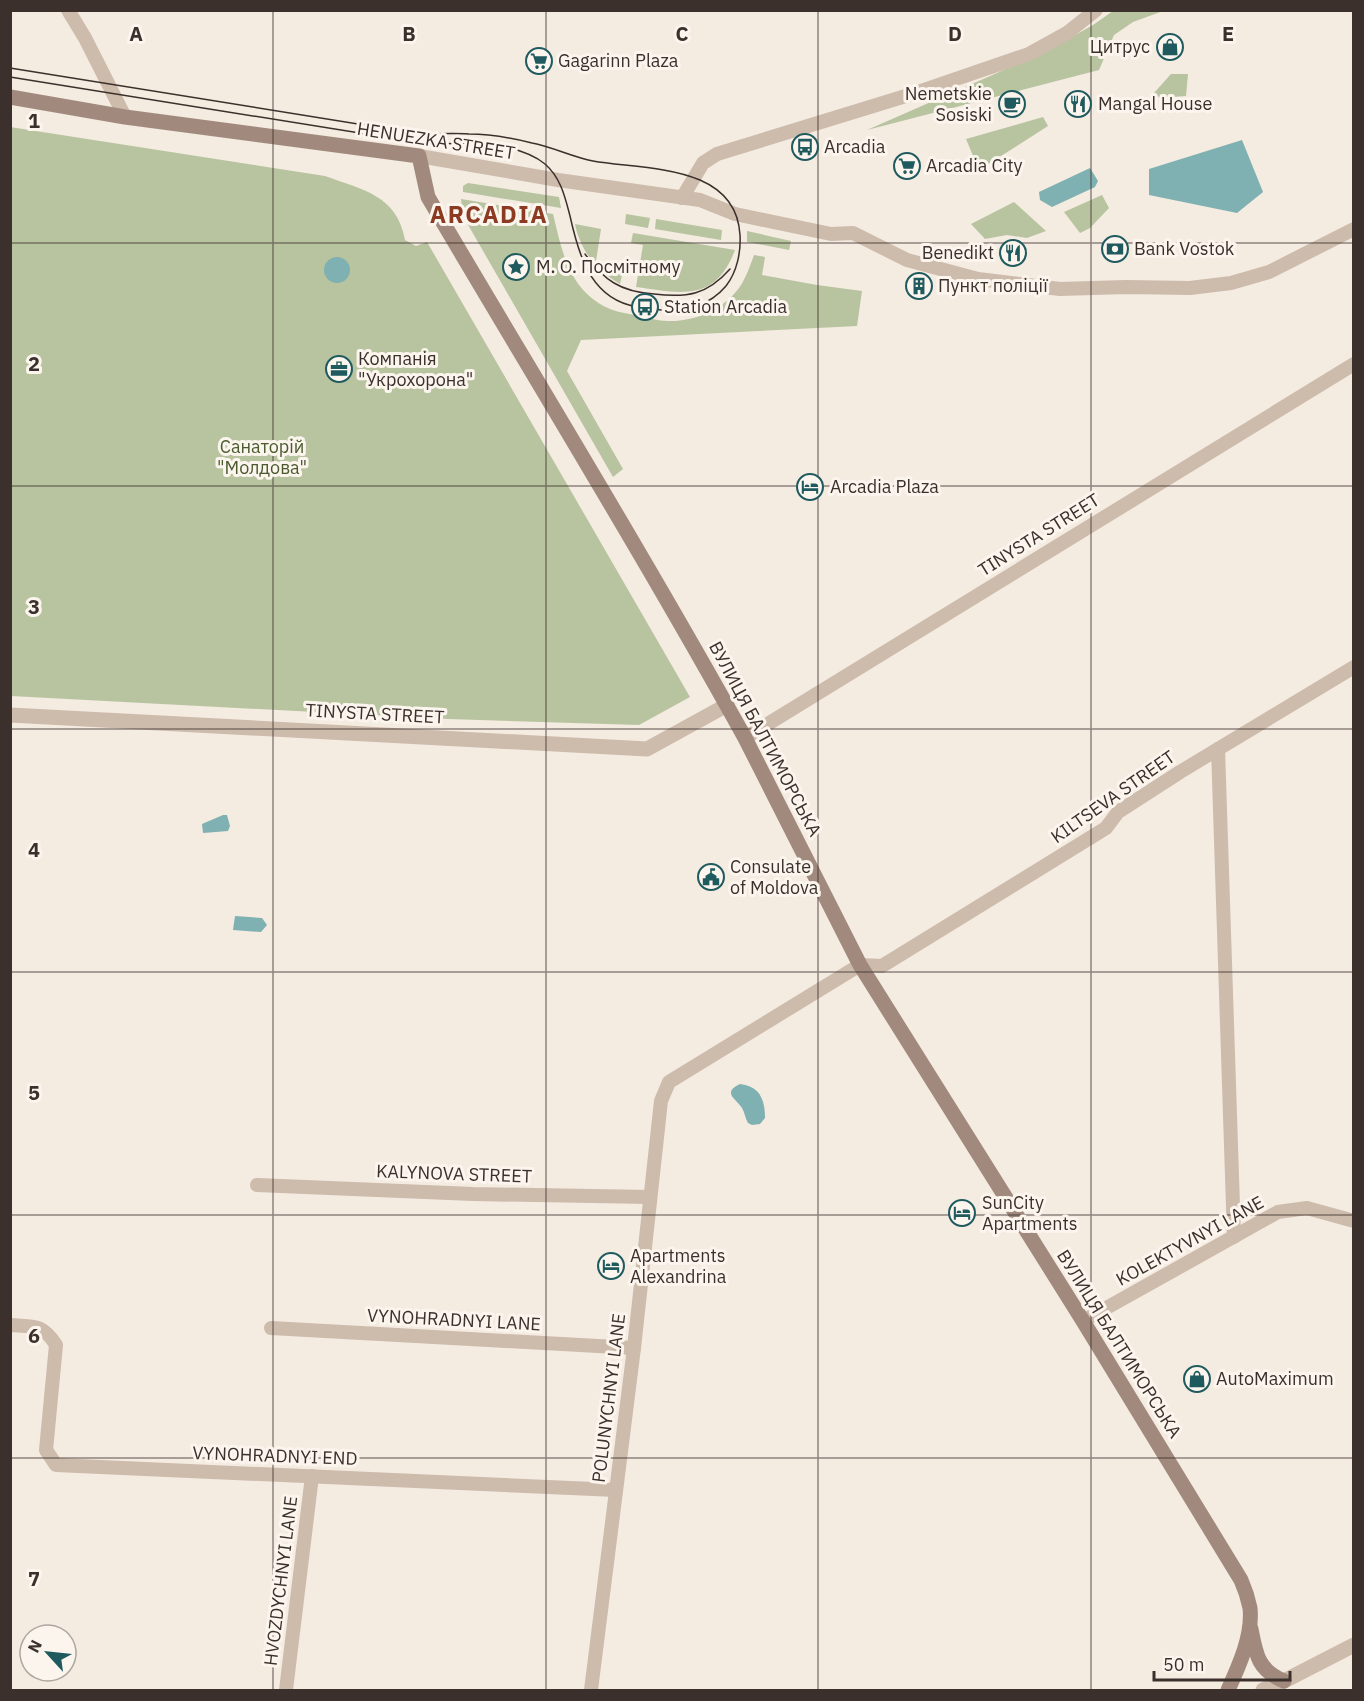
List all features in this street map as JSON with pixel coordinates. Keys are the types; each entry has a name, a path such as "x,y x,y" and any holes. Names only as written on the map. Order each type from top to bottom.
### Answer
{"main road":[{"name":"HENUEZKA STREET","path":"10,97 125,117 419,156"},
{"name":"ВУЛИЦЯ БАЛТИМОРСЬКА","path":"419,156 428,197 746,738 860,965 1083,1321 1241,1580 1247,1595 1250,1622 1260,1662 1273,1677 1284,1681"},
{"path":"1228,1690 1246,1642 1250,1622"}],"street":[{"path":"68,10 85,38 125,117"},
{"path":"682,198 702,163 717,154 909,96 1029,54 1067,33 1096,10"},
{"name":"HENUEZKA STREET","path":"419,156 558,180 700,200 735,214 831,234 853,233 907,260 978,279 1060,289 1190,288 1231,283 1269,272 1353,229"},
{"name":"TINYSTA STREET","path":"746,738 1353,364"},
{"name":"KILTSEVA STREET","path":"860,965 882,966 1106,828 1118,812 1353,667"},
{"name":"TINYSTA STREET","path":"10,715 647,749 727,705"},
{"path":"1218,749 1234,1237"},
{"name":"POLUNYCHNYI LANE","path":"591,1690 634,1348 661,1101 669,1082 860,965"},
{"name":"KALYNOVA STREET","path":"256,1185 473,1194 650,1197"},
{"name":"KOLEKTYVNYI LANE","path":"1083,1321 1278,1212 1307,1208 1353,1221"},
{"name":"VYNOHRADNYI END","path":"10,1324 40,1327 50,1335 56,1345 46,1450 56,1465 616,1491"},
{"name":"VYNOHRADNYI LANE","path":"271,1328 634,1348"},
{"name":"HVOZDYCHNYI LANE","path":"286,1690 312,1476"},
{"path":"1263,1690 1353,1645"}],"green space":[{"path":"1113,11 1163,11 1133,22 1114,35 1099,70 867,130 1045,52"},
{"path":"1171,74 1188,74 1186,96 1160,98 1154,93"},
{"path":"1043,117 1048,126 979,170 966,139"},
{"name":"Санаторій \"Молдова\"","path":"10,127 325,176 376,196 386,204 401,225 405,240 416,246 427,242 690,697 639,725 448,719 11,696"},
{"path":"468,183 559,197 561,208 463,192 463,186"},
{"path":"1102,195 1109,208 1090,228 1080,233 1064,212"},
{"path":"461,199 553,214 564,256 573,276 586,293 605,307 657,320 677,321 697,317 725,303 732,296 746,276 754,255 765,257 762,275 862,291 857,326 581,340 567,371 623,469 613,477 467,223"},
{"path":"1014,202 1046,231 1027,238 1007,235 985,239 971,224"},
{"path":"626,214 650,218 648,228 625,224"},
{"path":"656,219 722,230 721,240 655,229"},
{"path":"575,224 601,229 596,261 624,266 620,284 604,273 585,251"},
{"path":"747,231 791,241 789,250 747,242"},
{"path":"633,233 735,250 727,267 707,287 682,292 636,287 643,245 631,243"}],"water":[{"path":"1242,140 1263,192 1237,213 1149,195 1149,169"},
{"path":"1090,168 1098,181 1095,187 1052,207 1040,200 1039,192"},
{"path":"337,257 346,261 350,270 346,279 337,283 328,279 324,270 328,261"},
{"path":"227,815 230,826 228,831 203,833 202,824"},
{"path":"235,916 262,918 267,925 261,932 233,930"},
{"path":"740,1084 747,1085 760,1095 765,1118 760,1124 748,1123 742,1108 732,1096 734,1087"}],"tram line":[{"path":"10,68 420,134 501,137 540,145 593,161 684,174 705,182 722,194 735,212 740,235 738,262 726,286 705,303 688,309 670,311 633,306 604,292 595,281 577,244 559,182 545,164 519,150 487,144 422,143 10,77"},
{"path":"585,254 598,270 614,283 629,290 649,294 696,293 713,284 730,269"}],"place":[{"name":"Цитрус","path":"1170,47"},
{"name":"Gagarinn Plaza","path":"539,61"},
{"name":"Nemetskie Sosiski","path":"1012,104"},
{"name":"Mangal House","path":"1078,104"},
{"name":"Arcadia","path":"805,147"},
{"name":"Arcadia City","path":"907,166"},
{"name":"Bank Vostok","path":"1115,249"},
{"name":"Benedikt","path":"1013,253"},
{"name":"М. О. Посмітному","path":"516,267"},
{"name":"Пункт поліції","path":"919,286"},
{"name":"Station Arcadia","path":"645,307"},
{"name":"Компанія \"Укрохорона\"","path":"339,369"},
{"name":"Arcadia Plaza","path":"810,487"},
{"name":"Consulate of Moldova","path":"711,877"},
{"name":"SunCity Apartments","path":"962,1213"},
{"name":"Apartments Alexandrina","path":"611,1266"},
{"name":"AutoMaximum","path":"1197,1379"}],"district":[{"name":"ARCADIA","path":"489,215"}]}
